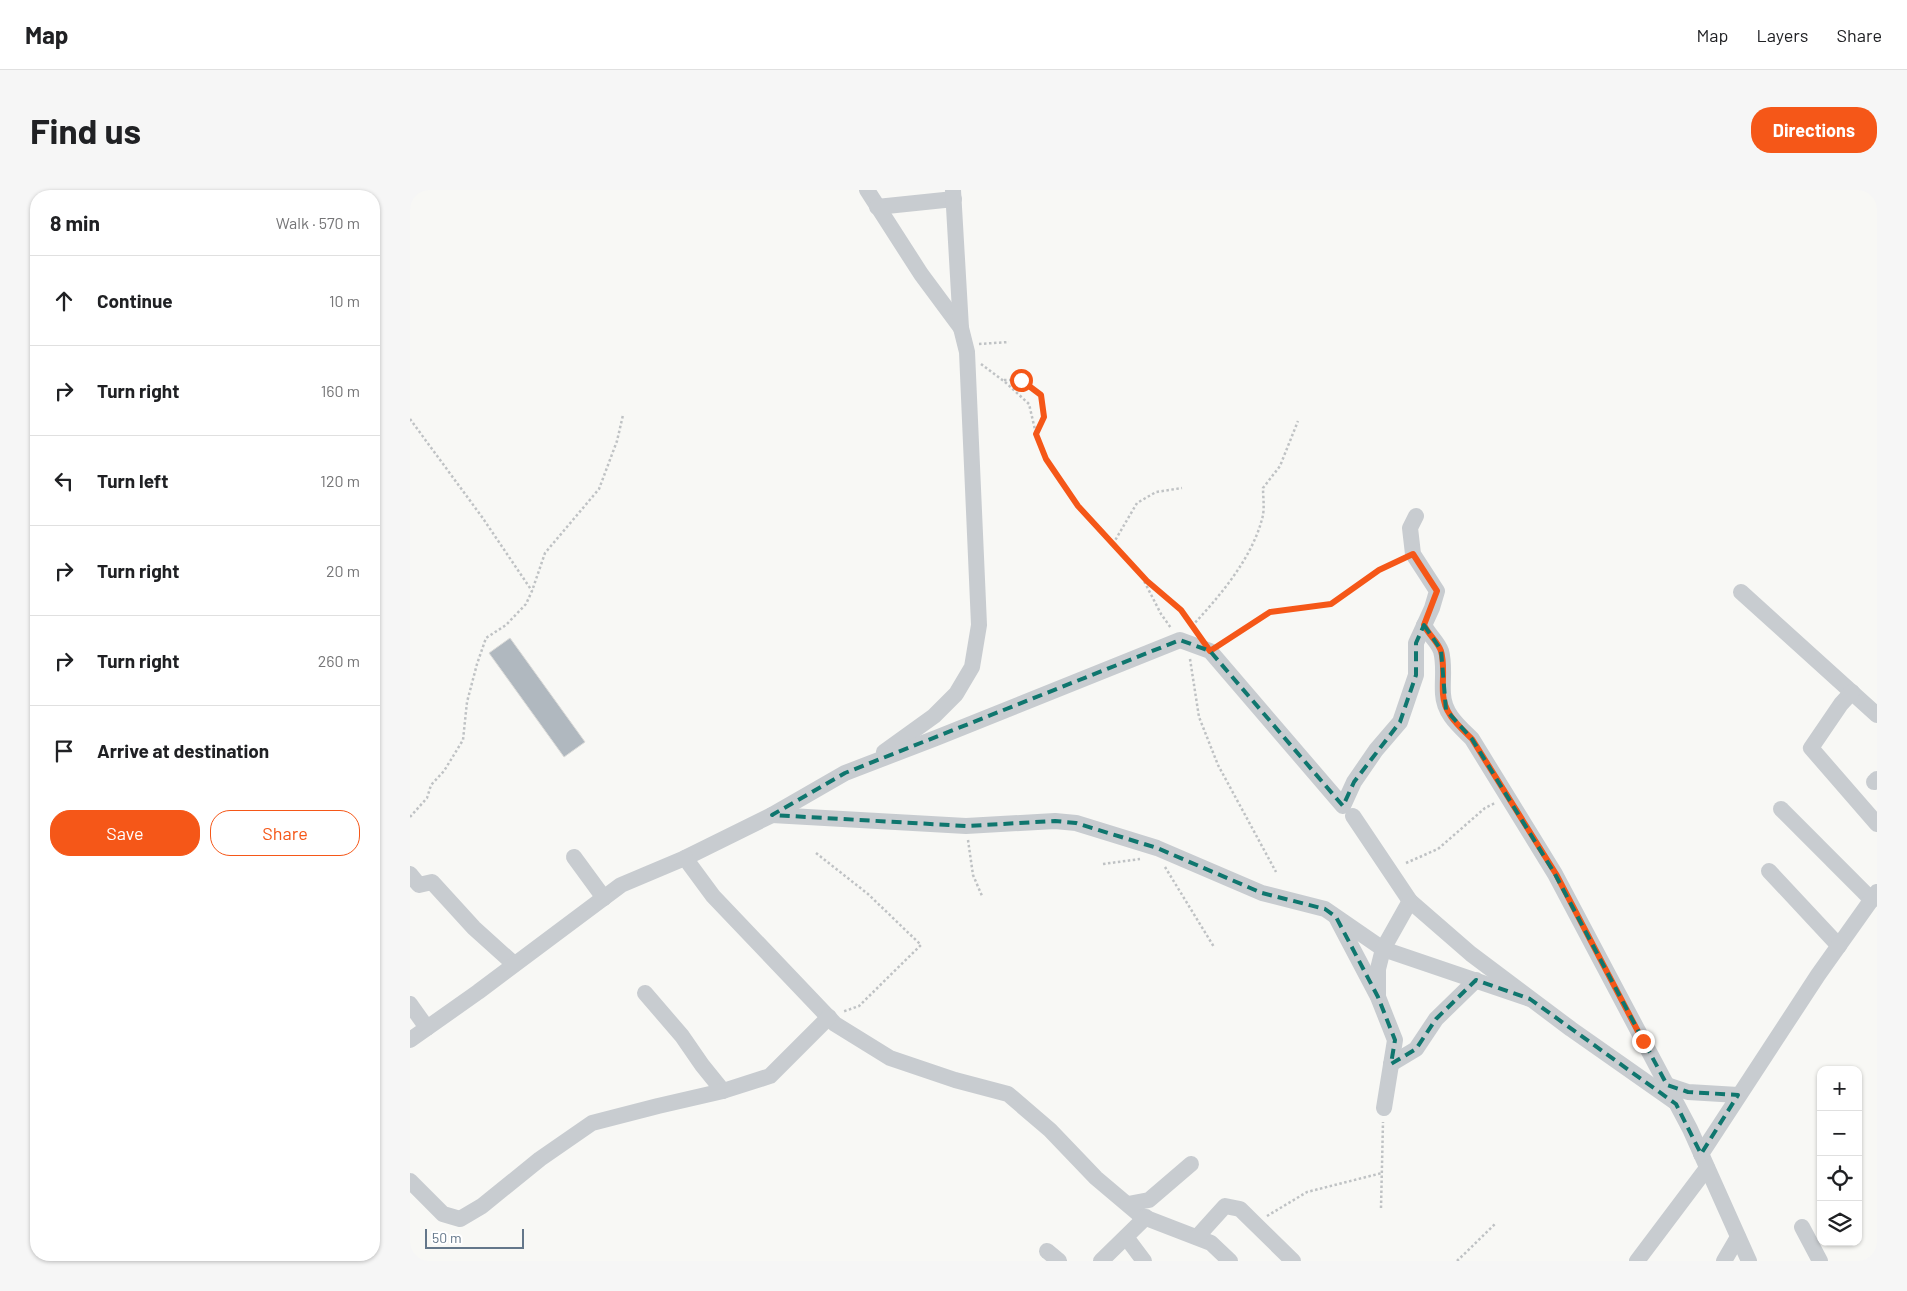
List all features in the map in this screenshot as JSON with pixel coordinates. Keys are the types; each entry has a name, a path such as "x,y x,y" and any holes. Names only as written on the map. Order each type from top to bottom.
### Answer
{"street":[{"path":"867,190 921,274 961,328"},
{"path":"865,766 934,716 956,694 972,667 978,625 966,350 961,328 954,194 877,206"},
{"path":"410,1040 621,885 685,858 772,816 844,773 1188,638 1210,651 1343,806 1354,782 1376,750 1400,722 1416,675 1416,643 1437,591 1413,554 1410,528 1416,516"},
{"path":"1741,592 1877,715"},
{"path":"1424,625 1440,650 1446,710 1472,739 1556,874 1667,1085 1749,1261"},
{"path":"1852,692 1841,704 1811,748 1877,824"},
{"path":"1637,1261 1704,1161 1738,1095 1874,896 1781,809"},
{"path":"772,816 966,826 1055,821 1076,823 1153,846 1262,892 1326,909 1383,949 1530,999"},
{"path":"1353,816 1410,901 1471,954 1676,1104"},
{"path":"574,856 604,898"},
{"path":"685,858 713,896 835,1024 890,1058 956,1080 1008,1094 1050,1130 1096,1178 1146,1218 1211,1243 1230,1261"},
{"path":"1769,871 1839,946"},
{"path":"410,874 419,885 432,882 474,928 514,964"},
{"path":"1378,997 1378,969 1383,949 1410,901"},
{"path":"1336,917 1378,997 1395,1040 1384,1108"},
{"path":"1391,1064 1416,1048 1436,1019 1476,980"},
{"path":"645,993 682,1036 702,1066 723,1092"},
{"path":"410,1004 427,1028"},
{"path":"410,1181 443,1214 460,1219 482,1206 540,1160 592,1123 723,1092 770,1076 829,1018"},
{"path":"1667,1085 1688,1092 1738,1095"},
{"path":"1128,1204 1149,1200 1191,1164"},
{"path":"1197,1237 1225,1206 1240,1209 1294,1261"},
{"path":"1101,1261 1146,1218"},
{"path":"1802,1227 1820,1261"},
{"path":"1724,1261 1738,1236"},
{"path":"1126,1237 1144,1261"}],"path":[{"path":"966,350 1009,342"},
{"path":"966,350 1029,404 1036,434 1046,459 1078,506 1140,574 1181,610 1192,626"},
{"path":"1003,380 1021,380 1041,395 1044,417 1036,434"},
{"path":"410,818 427,798 431,785 444,771 463,740 467,702 486,638 506,625 526,604 544,553 599,490 617,441 623,415"},
{"path":"410,419 482,517 532,591"},
{"path":"1276,872 1218,765 1199,717 1188,638 1192,626 1218,599 1246,557 1263,518 1262,488 1280,466 1298,421"},
{"path":"1113,544 1137,503 1156,492 1182,488"},
{"path":"1210,651 1270,612 1331,604 1379,570 1413,554"},
{"path":"1140,574 1161,614 1188,638"},
{"path":"1406,863 1438,849 1485,808 1507,797"},
{"path":"966,826 973,875 982,896"},
{"path":"1153,846 1214,947"},
{"path":"816,853 868,894 921,945 859,1006 829,1018"},
{"path":"1103,864 1142,859"},
{"path":"1382,1208 1384,1108"},
{"path":"1255,1223 1307,1192 1382,1173"},
{"path":"1457,1261 1496,1223"}],"highlighted area":[{"path":"1424,625 1441,650 1446,710 1472,739 1555,874 1667,1085 1688,1092 1738,1095 1701,1154 1676,1104 1530,999 1476,980 1436,1019 1416,1049 1391,1064 1395,1040 1378,997 1336,917 1325,909 1262,893 1157,848 1076,823 1055,821 966,826 772,815 845,773 1180,640 1210,651 1343,806 1354,782 1400,722 1416,675 1416,643"}],"building":[{"path":"510,638 585,742 564,757 489,653"}],"route":[{"path":"1021,380 1041,395 1044,417 1036,434 1046,459 1078,506 1147,581 1181,610 1210,651 1270,612 1331,604 1379,570 1413,554 1437,591 1424,625 1440,650 1446,710 1472,739 1556,874 1643,1041"}]}
